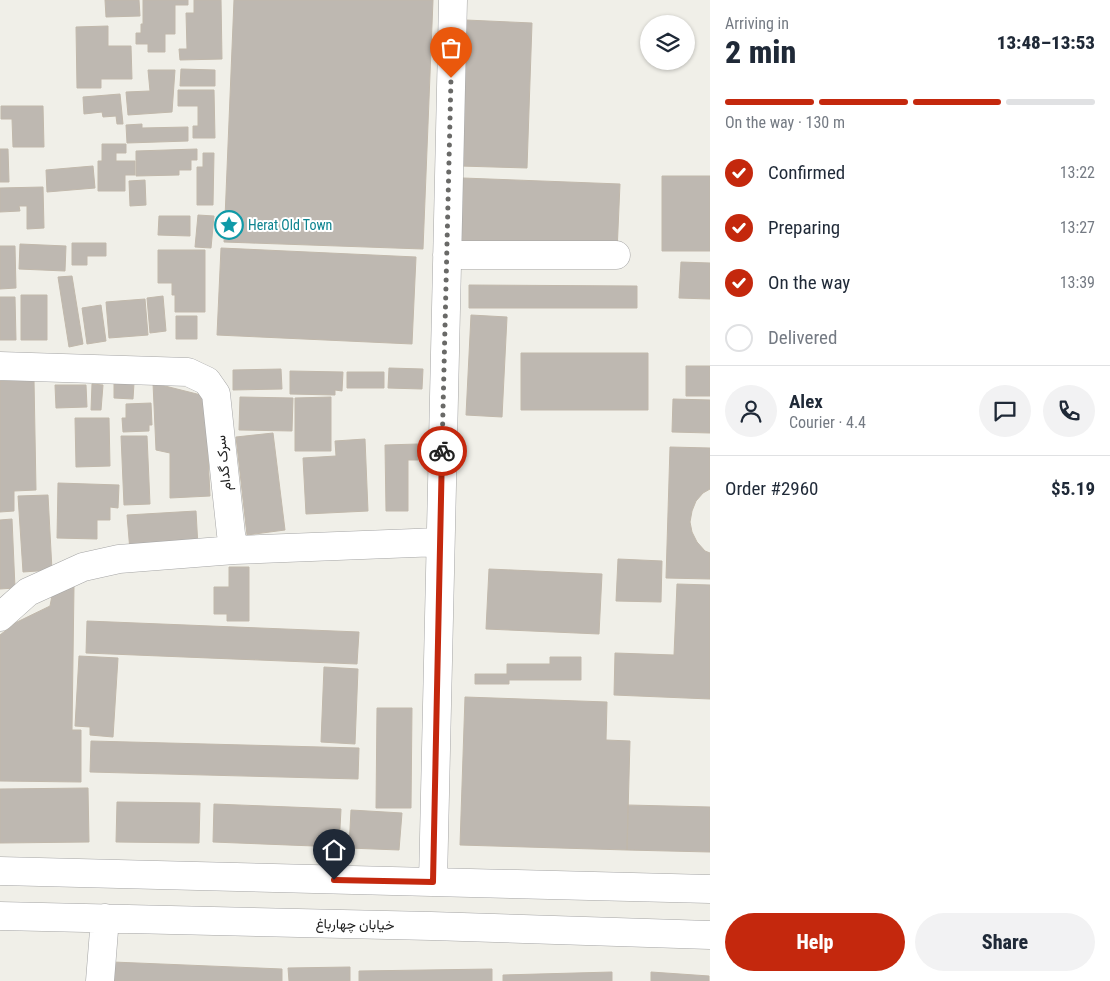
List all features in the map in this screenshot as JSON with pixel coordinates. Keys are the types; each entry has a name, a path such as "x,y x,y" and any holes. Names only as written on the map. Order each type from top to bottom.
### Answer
{"street":[{"path":"433,882 453,0"},
{"path":"447,255 616,255"},
{"name":"سرک گدام","path":"0,366 188,372 207,380 216,394 234,550"},
{"path":"0,617 28,592 83,567 118,559 234,550 440,542"},
{"path":"0,871 710,890"},
{"name":"خیابان چهارباغ","path":"0,916 431,926 710,935"},
{"path":"100,981 105,918"}],"building":[{"path":"105,0 139,0 140,16 106,17"},
{"path":"143,0 188,0 188,5 175,5 175,34 165,34 165,52 148,52 148,44 136,44 136,33 141,33 141,24 143,24"},
{"path":"194,0 221,0 222,59 180,60 179,49 187,49 186,13 194,13"},
{"path":"234,0 433,0 423,249 224,242"},
{"path":"466,20 532,23 527,168 460,166"},
{"path":"108,26 108,46 131,46 132,79 101,79 101,88 77,88 76,27"},
{"path":"181,69 215,70 215,86 180,86"},
{"path":"148,70 175,70 172,112 128,115 126,92 150,91"},
{"path":"178,90 214,90 215,138 193,138 193,126 198,126 198,106 178,106"},
{"path":"120,94 123,124 117,124 116,116 103,117 102,112 84,114 83,97"},
{"path":"1,106 43,106 44,147 13,147 12,119 1,119"},
{"path":"142,124 142,128 188,127 188,141 127,143 126,125"},
{"path":"102,144 126,144 126,153 116,153 116,161 135,161 135,175 125,175 125,191 98,191 98,161 102,161"},
{"path":"0,149 8,149 9,182 0,182"},
{"path":"197,149 197,160 191,160 191,170 179,170 179,175 136,176 136,151"},
{"path":"203,153 214,153 213,205 197,205 197,167 203,167"},
{"path":"93,166 95,188 47,192 46,170"},
{"path":"662,176 710,176 710,251 662,251"},
{"path":"463,178 620,184 617,252 460,246"},
{"path":"145,180 146,205 130,206 129,181"},
{"path":"43,187 44,228 27,229 27,206 19,206 20,211 0,212 0,188"},
{"path":"198,215 214,216 211,248 195,247"},
{"path":"159,216 190,216 190,236 158,235"},
{"path":"72,243 106,243 106,256 87,256 87,265 72,265"},
{"path":"20,244 66,246 65,271 19,269"},
{"path":"0,246 15,246 16,288 0,289"},
{"path":"221,248 416,257 412,344 217,335"},
{"path":"158,250 205,250 205,312 175,312 175,295 172,295 172,283 158,283"},
{"path":"681,262 710,263 710,299 679,298"},
{"path":"72,276 83,344 69,347 58,277"},
{"path":"469,285 637,286 637,308 469,308"},
{"path":"21,295 47,295 47,340 21,340"},
{"path":"163,296 166,331 150,333 147,298"},
{"path":"0,297 15,297 16,340 0,340"},
{"path":"145,299 148,335 109,338 106,302"},
{"path":"101,305 106,341 87,344 82,308"},
{"path":"471,315 507,317 502,417 466,415"},
{"path":"176,316 197,316 197,339 176,339"},
{"path":"521,353 648,353 648,410 521,410"},
{"path":"686,366 710,366 710,396 686,396"},
{"path":"389,368 423,369 422,389 388,388"},
{"path":"281,369 282,389 233,390 233,370"},
{"path":"290,371 343,372 342,391 335,390 335,395 290,394"},
{"path":"347,372 384,372 384,388 347,388"},
{"path":"34,380 36,490 14,491 14,511 0,512 0,381"},
{"path":"114,383 134,383 133,399 114,398"},
{"path":"153,383 205,396 210,496 170,498 170,453 156,450"},
{"path":"92,384 103,385 101,410 91,410"},
{"path":"55,385 86,385 87,407 56,408"},
{"path":"240,397 293,398 292,431 239,430"},
{"path":"331,397 331,451 295,451 295,398"},
{"path":"673,399 710,400 710,433 672,432"},
{"path":"151,403 152,425 149,425 149,431 123,432 122,418 126,418 126,404"},
{"path":"75,418 109,418 110,466 76,467"},
{"path":"273,433 285,530 247,535 236,437"},
{"path":"121,436 147,436 150,504 124,505"},
{"path":"365,439 368,511 306,514 303,458 336,456 335,441"},
{"path":"418,444 418,460 408,460 408,511 386,511 385,445"},
{"path":"670,447 710,448 710,489 703,493 696,501 690,522 697,542 705,551 710,553 710,579 666,578"},
{"path":"58,483 119,485 118,508 110,507 110,520 97,520 97,539 57,538"},
{"path":"48,495 52,570 23,572 18,496"},
{"path":"196,511 198,547 130,551 127,515"},
{"path":"12,519 15,588 0,589 0,520"},
{"path":"618,559 662,561 661,602 616,601"},
{"path":"229,567 249,567 249,621 227,621 227,614 214,614 214,587 229,587"},
{"path":"489,569 602,574 599,634 486,629"},
{"path":"677,584 710,585 710,699 614,695 615,653 674,655"},
{"path":"54,585 74,586 72,730 81,730 81,782 0,781 0,635 15,623 50,606"},
{"path":"87,621 359,632 357,664 86,653"},
{"path":"79,656 118,658 113,737 90,735 90,727 75,726"},
{"path":"550,657 581,657 581,680 509,680 509,684 475,684 475,674 507,674 507,664 550,664"},
{"path":"324,667 358,669 355,744 321,742"},
{"path":"465,697 607,702 606,740 630,741 627,850 460,845"},
{"path":"377,708 412,708 411,808 376,808"},
{"path":"91,741 359,748 358,779 90,772"},
{"path":"88,788 89,842 0,843 0,789"},
{"path":"117,802 200,803 199,843 116,842"},
{"path":"214,804 341,809 339,847 213,842"},
{"path":"628,805 710,807 710,852 627,850"},
{"path":"351,810 402,813 399,850 349,848"},
{"path":"113,962 282,969 282,981 112,981"},
{"path":"350,967 350,981 289,981 288,968"},
{"path":"492,969 492,981 359,981 359,971"},
{"path":"612,972 612,981 503,981 503,975"},
{"path":"651,972 709,976 709,981 651,981"}],"way so far":[{"path":"442,451 451,78"}],"place":[{"name":"Herat Old Town","path":"229,225"}],"route":[{"path":"334,880 433,882 442,451"}]}
